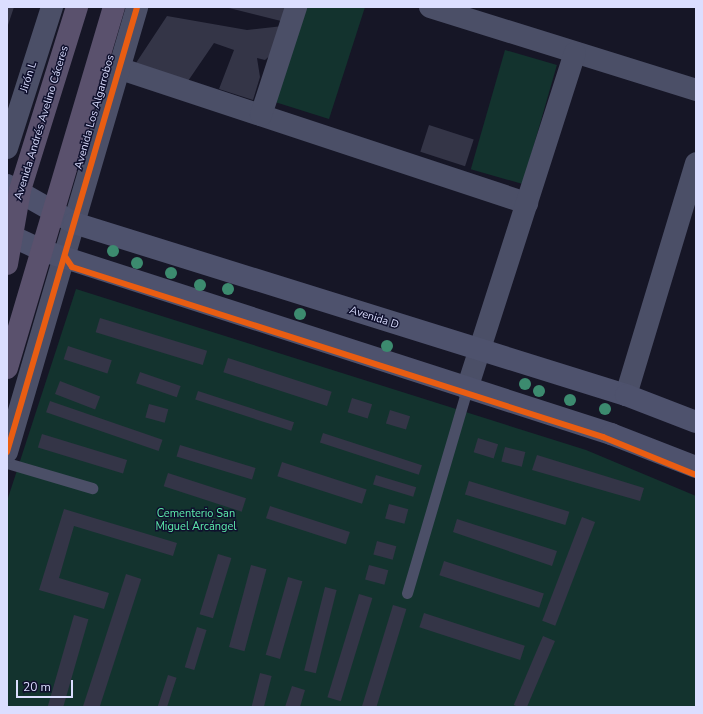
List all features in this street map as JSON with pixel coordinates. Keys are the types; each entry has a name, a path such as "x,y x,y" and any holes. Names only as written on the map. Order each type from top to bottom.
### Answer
{"highway":[{"name":"Avenida Andrés Avelino Cáceres","path":"7,264 13,187 77,7"},
{"path":"7,368 44,251 54,209 114,7"}],"main road":[{"name":"Avenida D","path":"13,187 54,209 74,223 479,351 626,394 696,422"},
{"path":"9,235 44,251 467,389 611,434 696,468"}],"street":[{"name":"Jirón L","path":"7,148 52,7"},
{"name":"Avenida Los Algarrobos","path":"74,223 137,7"},
{"path":"261,115 296,7"},
{"path":"430,7 696,90"},
{"path":"467,389 575,53"},
{"path":"118,68 527,203"},
{"path":"626,394 696,163"},
{"path":"7,452 66,258 74,223"}],"lane":[{"path":"407,593 467,389"},
{"path":"7,463 92,488"}],"green space":[{"path":"305,7 365,7 329,119 275,102"},
{"path":"505,50 557,65 523,184 471,169"},
{"name":"Cementerio San Miguel Arcángel","path":"76,289 586,450 696,496 696,707 7,707 7,501"}],"building":[{"path":"7,7 14,7 7,28"},
{"path":"225,7 288,7 281,21"},
{"path":"167,16 247,30 283,26 274,52 265,60 257,58 260,77 253,100 219,89 234,50 214,43 188,81 134,66"},
{"path":"429,125 474,140 465,166 420,152"},
{"path":"100,318 207,351 203,365 96,332"},
{"path":"68,346 112,360 107,374 64,359"},
{"path":"228,358 332,392 327,406 223,372"},
{"path":"140,372 181,386 177,397 136,383"},
{"path":"60,381 100,396 95,409 55,394"},
{"path":"198,391 294,422 291,431 195,400"},
{"path":"352,398 372,404 368,418 348,412"},
{"path":"50,401 163,440 159,451 46,412"},
{"path":"149,404 168,409 165,423 145,418"},
{"path":"390,410 410,416 406,430 386,423"},
{"path":"323,433 422,465 419,475 320,443"},
{"path":"42,434 127,460 123,473 38,447"},
{"path":"478,438 498,444 494,458 474,452"},
{"path":"180,445 256,468 252,480 176,456"},
{"path":"505,447 525,452 522,467 501,462"},
{"path":"537,455 644,488 640,501 532,470"},
{"path":"282,462 367,490 362,504 277,476"},
{"path":"168,473 246,498 242,512 164,486"},
{"path":"376,475 416,487 413,497 373,485"},
{"path":"469,481 569,512 565,525 465,494"},
{"path":"389,504 408,509 404,524 385,518"},
{"path":"270,506 350,532 346,544 266,518"},
{"path":"64,509 177,543 173,556 74,526 59,578 109,593 104,609 39,590"},
{"path":"582,517 595,522 555,626 542,621"},
{"path":"457,519 557,551 552,566 453,532"},
{"path":"377,541 396,546 393,560 373,555"},
{"path":"218,554 231,558 213,618 200,614"},
{"path":"444,561 544,593 539,608 439,575"},
{"path":"251,565 266,569 244,651 229,647"},
{"path":"369,565 388,570 384,585 365,579"},
{"path":"126,574 141,579 100,707 83,706"},
{"path":"288,577 302,581 280,659 266,655"},
{"path":"325,587 337,590 316,673 304,670"},
{"path":"359,594 372,598 341,701 327,697"},
{"path":"393,605 406,609 376,707 362,706"},
{"path":"424,613 525,646 520,660 419,627"},
{"path":"74,615 88,619 63,707 48,707"},
{"path":"197,627 207,630 194,670 185,667"},
{"path":"543,636 555,641 527,707 518,707 514,705"},
{"path":"260,673 272,676 264,707 252,707"},
{"path":"168,675 177,678 167,707 158,707"},
{"path":"292,686 305,690 300,707 285,707"}],"cycle path":[{"path":"7,452 137,7"},
{"path":"66,258 72,267 603,437 696,475"}]}
